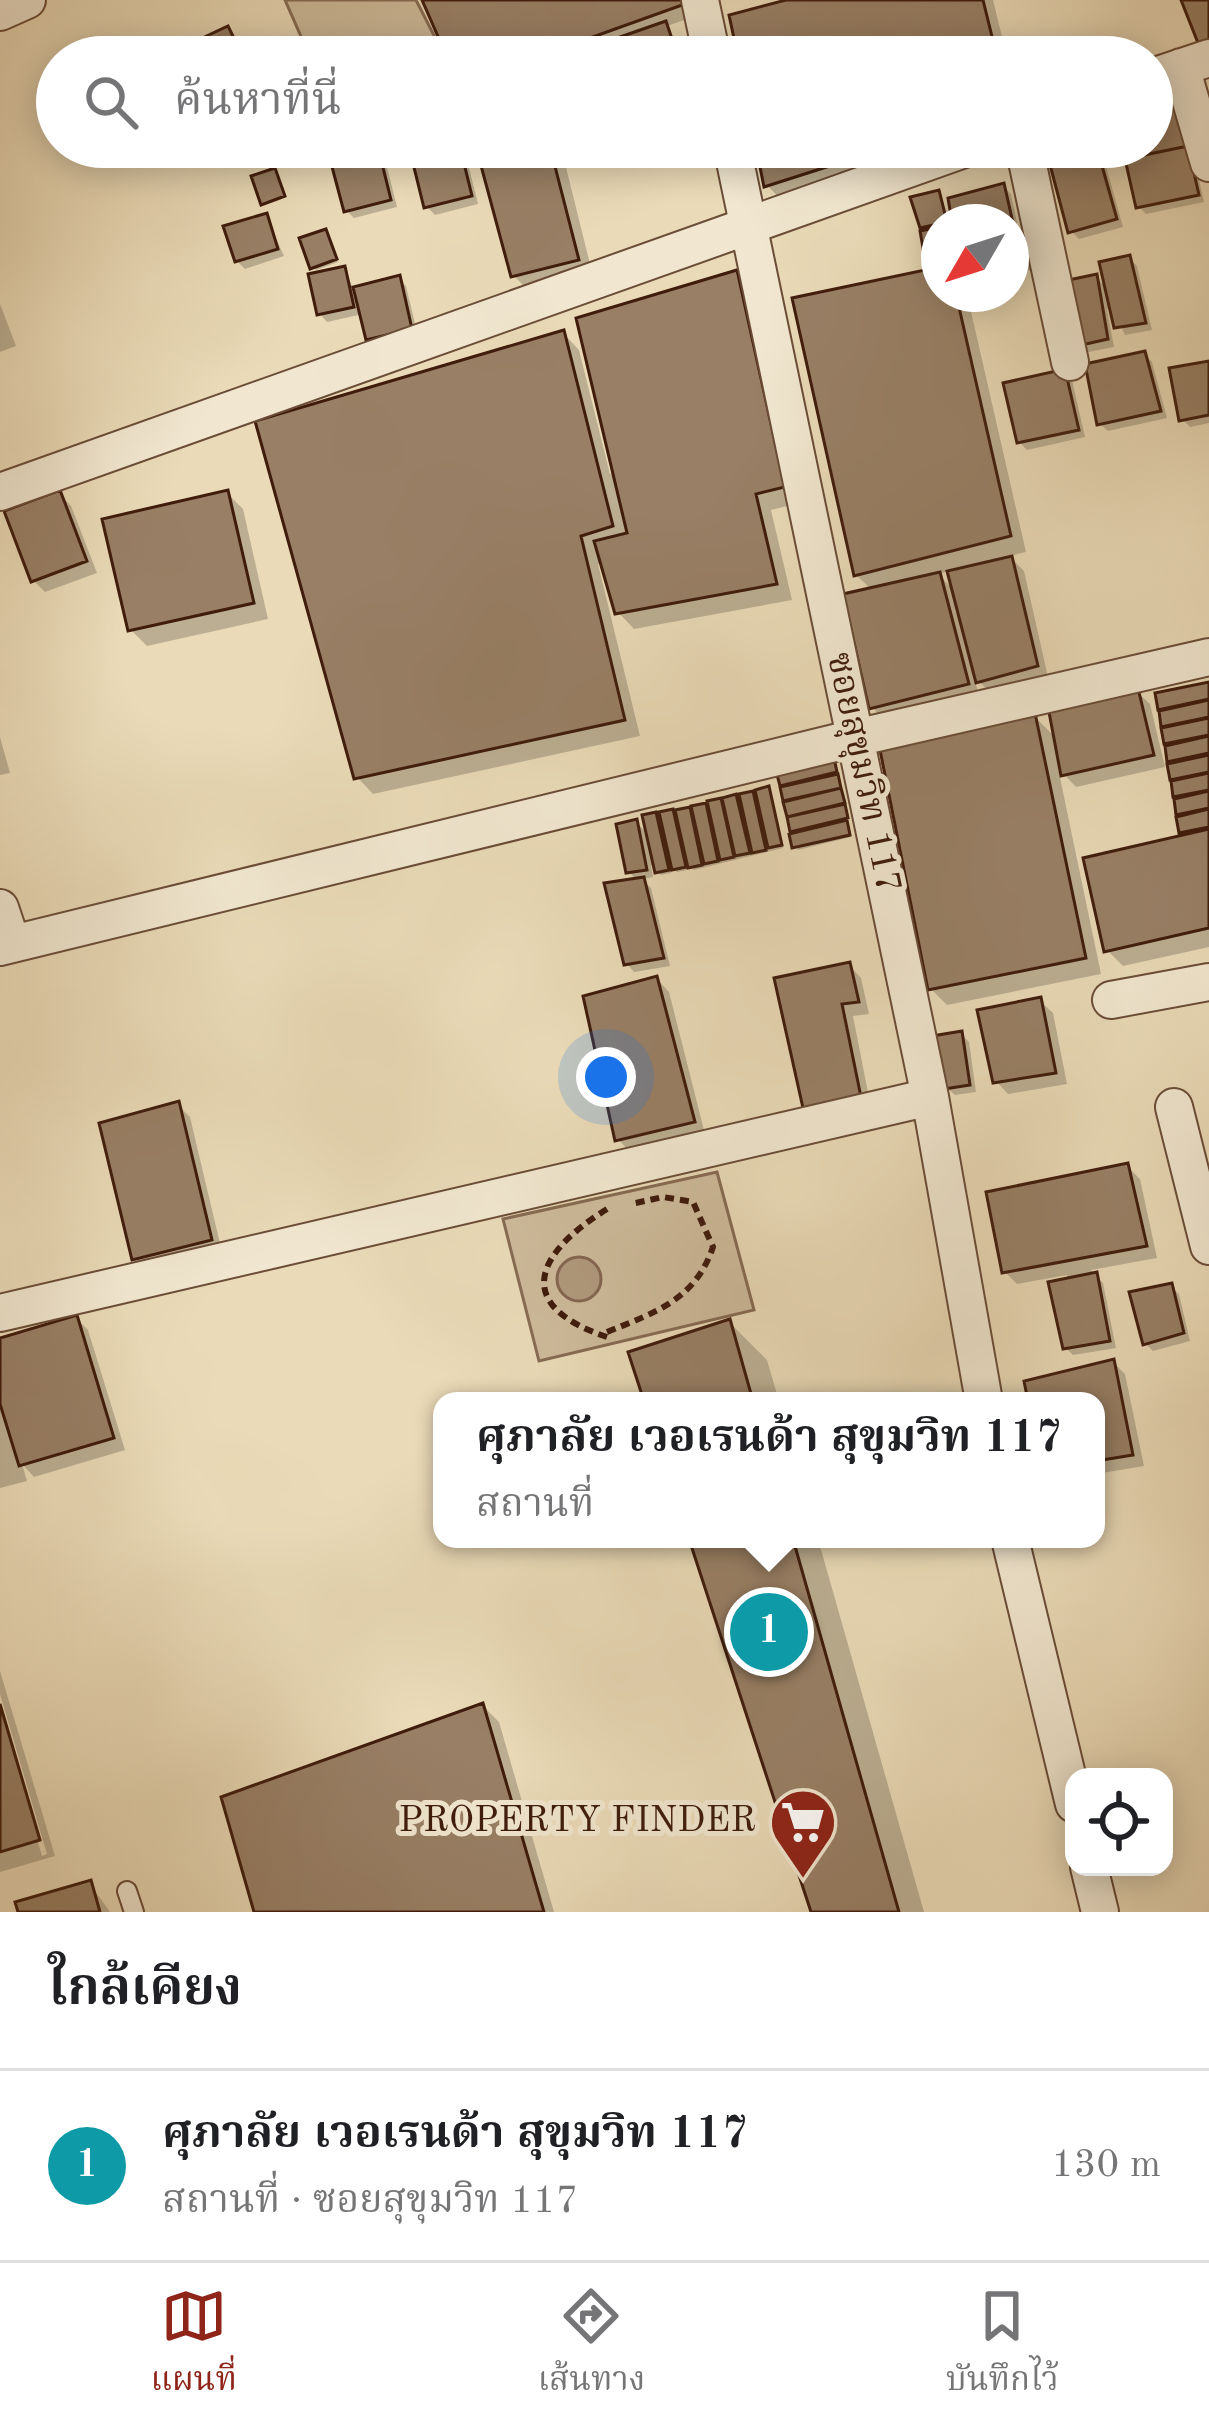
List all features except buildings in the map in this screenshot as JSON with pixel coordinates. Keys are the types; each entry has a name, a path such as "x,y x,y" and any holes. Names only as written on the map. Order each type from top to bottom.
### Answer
{"street":[{"path":"0,12 27,0"},
{"path":"700,0 708,36"},
{"path":"1181,67 1209,164"},
{"name":"ซอยสุขุมวิท 117","path":"737,168 930,1097 982,1392"},
{"path":"0,492 910,168"},
{"path":"1028,168 1070,362"},
{"path":"0,908 6,946 855,738 1209,657"},
{"path":"1111,1000 1209,982"},
{"path":"0,1313 930,1097"},
{"path":"1174,1107 1209,1246"},
{"path":"1012,1548 1065,1768"},
{"path":"1091,1876 1100,1912"}],"lane":[{"path":"128,1891 134,1912"}],"path":[{"path":"663,1197 693,1202 713,1247 704,1276 666,1305 607,1335 572,1326 542,1292 553,1250 605,1209 663,1197"}],"shaded area":[{"path":"285,0 416,0 434,36 301,36"},
{"path":"717,1172 754,1310 539,1361 503,1219"},
{"path":"579,1257 595,1263 601,1279 595,1295 579,1301 563,1295 557,1279 563,1263"}],"place":[{"name":"ศุภาลัย เวอเรนด้า สุขุมวิท 117","path":"769,1632"},
{"name":"PROPERTY FINDER","path":"803,1881"}]}
